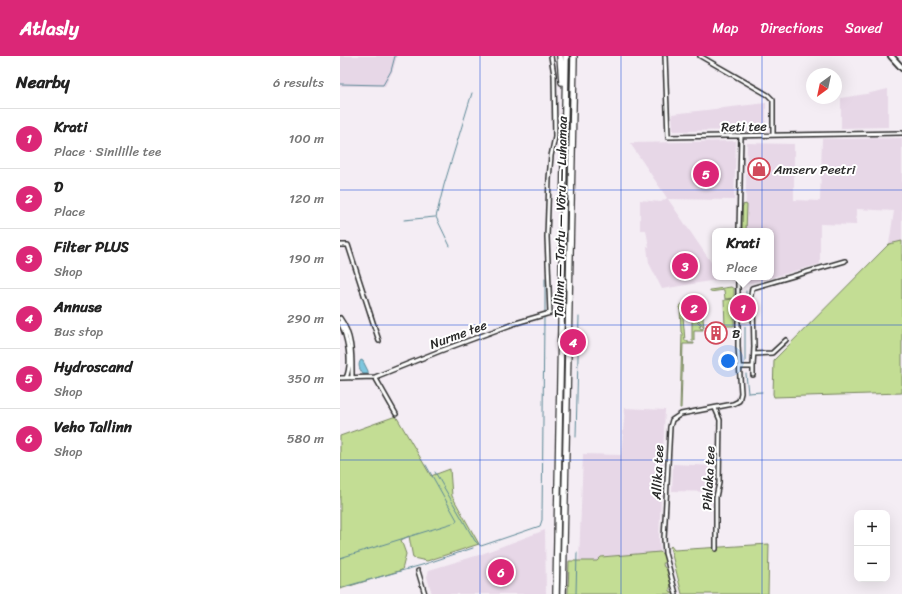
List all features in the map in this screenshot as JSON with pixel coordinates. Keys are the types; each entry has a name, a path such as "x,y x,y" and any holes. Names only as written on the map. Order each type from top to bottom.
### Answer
{"highway":[{"path":"560,56 562,102 565,112"},
{"name":"Tallinn — Tartu — Võru — Luhamaa","path":"556,594 566,56"},
{"name":"Tallinn — Tartu — Võru — Luhamaa","path":"564,594 574,56"}],"street":[{"name":"Nurme tee","path":"340,378 375,377 516,323 550,313 547,237 548,187 551,156 555,137 554,75 551,56"},
{"name":"Reti tee","path":"665,56 668,137 902,133"},
{"path":"700,56 768,95 773,100 773,135"},
{"path":"891,56 902,68"},
{"path":"739,228 741,136"},
{"path":"340,246 348,245 379,341"},
{"path":"738,299 749,298 752,288 846,261"},
{"path":"738,280 739,367 753,367"},
{"path":"753,304 753,375"},
{"path":"340,318 349,334 352,350 352,378"},
{"path":"340,322 345,334 348,350 349,368 346,378"},
{"path":"754,354 772,353 786,340"},
{"name":"Allika tee","path":"676,594 664,547 670,427 672,420 681,414 733,404 739,401 741,393 739,367"},
{"path":"375,377 396,414"},
{"name":"Pihlaka tee","path":"715,408 720,420 719,483 716,497 716,549"},
{"path":"418,571 425,594"}],"shaded area":[{"path":"340,56 397,56 393,70 385,86 340,86"},
{"path":"888,89 888,127 841,128 842,98"},
{"path":"766,103 766,130 673,131 672,114"},
{"path":"902,138 902,241 889,244 894,211 857,209 856,225 820,224 820,264 774,277 774,228 745,228 747,143 794,144 794,200 820,201 822,139"},
{"path":"736,141 734,200 668,199 712,264 712,280 716,280 662,289 649,263 647,247 649,247 646,230 640,230 640,200 661,202 667,198 630,143"},
{"path":"744,280 762,280 744,285"},
{"path":"625,408 665,410 659,539 660,552 601,557 597,561 579,561 583,454 621,455"},
{"path":"673,464 714,466 713,492 672,491"},
{"path":"545,530 546,594 432,594 427,577 429,570 479,555"}],"green space":[{"path":"570,71 566,321 564,323 569,74"},
{"path":"744,204 747,205 746,228 742,228 742,207"},
{"path":"902,241 902,393 774,397 774,360 889,244"},
{"path":"731,287 734,289 734,298 725,299 724,290 710,292 710,290"},
{"path":"734,299 734,326 725,326 724,300"},
{"path":"682,304 685,341 694,344 683,344 680,408 682,333 680,305"},
{"path":"704,313 703,319 704,327 693,314"},
{"path":"692,316 701,325 699,326 701,329 703,328 703,330 694,330 694,341 692,341"},
{"path":"396,416 431,476 450,469 452,496 479,544 427,561 413,558 409,536 401,540 406,554 402,570 340,589 340,436"},
{"path":"769,544 768,594 682,594 671,546 674,550"},
{"path":"660,552 664,555 665,561 663,564 667,569 671,585 670,591 674,594 568,594 569,561 597,561 601,557"}],"water":[{"path":"361,360 368,371 368,374 363,374 360,369 359,364"}],"waterway":[{"path":"340,84 383,85 391,71 395,56"},
{"path":"450,246 436,217 444,185 472,93"},
{"path":"404,220 435,217"},
{"path":"545,278 545,312"},
{"path":"746,302 746,319"},
{"path":"576,437 579,317"},
{"path":"435,472 475,541 481,546 540,526 542,520 544,318"},
{"path":"745,327 745,362"},
{"path":"746,374 748,393 762,392"},
{"path":"340,558 456,522 457,520 426,465"},
{"path":"340,588 422,565 473,548"},
{"path":"576,594 577,553"}],"place":[{"name":"Amserv Peetri","path":"759,169"},
{"name":"Hydroscand","path":"706,174"},
{"name":"Filter PLUS","path":"685,266"},
{"name":"D","path":"694,308"},
{"name":"Krati","path":"743,308"},
{"name":"B","path":"716,333"},
{"name":"Annuse","path":"573,342"},
{"name":"Veho Tallinn","path":"501,572"}]}
